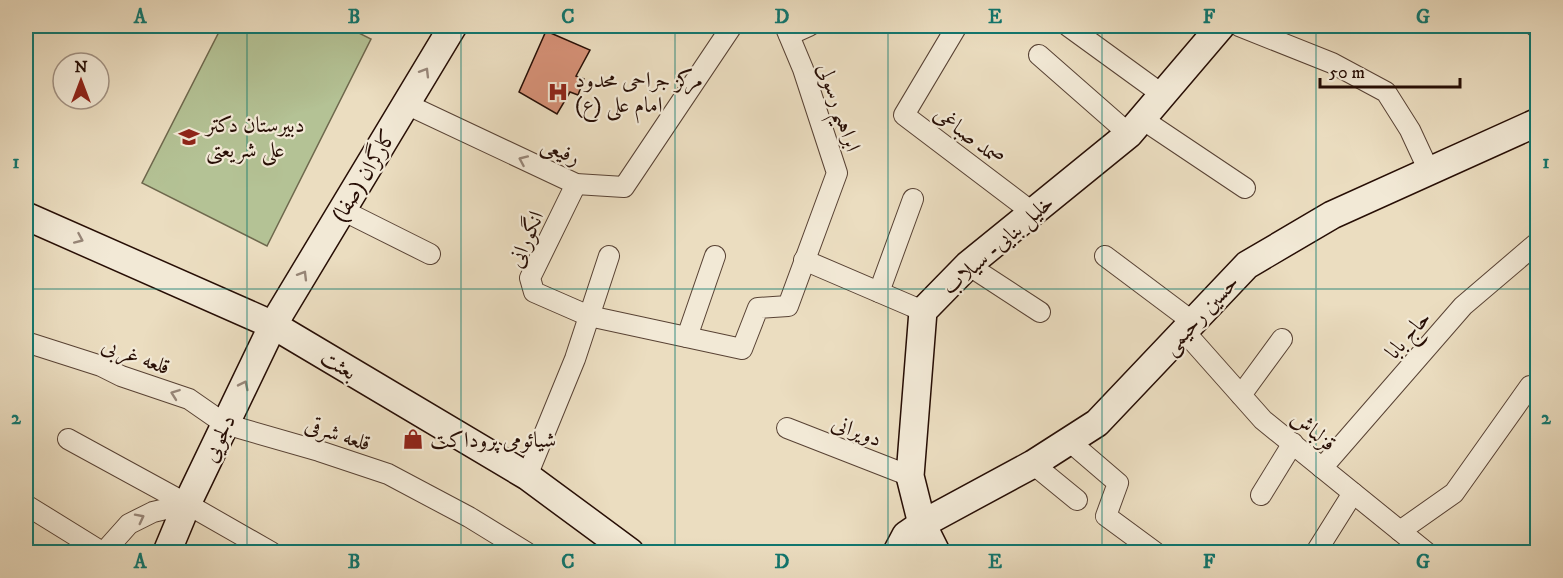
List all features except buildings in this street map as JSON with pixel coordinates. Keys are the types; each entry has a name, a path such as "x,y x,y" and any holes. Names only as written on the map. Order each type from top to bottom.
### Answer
{"street":[{"name":"کارگران (صفا)","path":"273,325 453,26"},
{"name":"رفیعی","path":"406,104 576,184 624,187 732,26"},
{"path":"787,30 809,26"},
{"name":"صمد صباغی","path":"957,26 904,115 1032,212"},
{"path":"1068,26 1163,95"},
{"name":"خلیل بنایی- سیلاب","path":"936,552 922,524 910,476 923,311 968,265 1136,126 1221,26"},
{"path":"1239,26 1332,63 1386,92 1410,130 1429,171"},
{"name":"ابراهیم رسولی","path":"687,337 742,349 758,308 788,306 837,173 803,69 787,30"},
{"path":"1039,55 1136,126 1245,188"},
{"name":"حسین رحیمی","path":"897,552 906,535 922,524 1034,464 1097,423 1247,265 1332,214 1538,122"},
{"name":"انگورانی","path":"576,184 530,278 534,292 589,316"},
{"path":"879,292 913,200"},
{"path":"342,210 430,254"},
{"name":"بعثت","path":"26,216 273,325 527,476 630,552"},
{"name":"حاج بابا","path":"1322,468 1463,306 1538,242"},
{"path":"527,476 575,359 609,256"},
{"path":"589,316 687,337 715,256"},
{"name":"قزلباش","path":"1105,256 1188,327 1263,420 1426,552"},
{"path":"804,260 923,311"},
{"path":"968,265 1040,312"},
{"name":"دلجویی","path":"167,552 187,504 273,325"},
{"path":"1241,395 1282,339"},
{"name":"قلعه غربی","path":"26,342 101,366 121,376 189,399 225,424"},
{"path":"1400,531 1454,493 1530,387 1538,391"},
{"name":"قلعه شرقی","path":"225,424 388,474 469,517 526,552"},
{"name":"دویرانی","path":"786,428 910,476"},
{"path":"68,439 271,552"},
{"path":"1069,441 1118,483 1106,516 1155,552"},
{"path":"1261,495 1293,443"},
{"path":"1034,464 1077,500"},
{"path":"1316,552 1353,493"},
{"path":"26,505 103,552 129,524 153,512 187,504"}],"green space":[{"path":"222,26 345,26 371,39 267,246 142,183"}],"place":[{"name":"مرکز جراحی محدود امام علی (ع)","path":"558,92"},
{"name":"دبیرستان دکتر علی شریعتی","path":"189,137"},
{"name":"شیائومی پروداکت","path":"413,439"}]}
